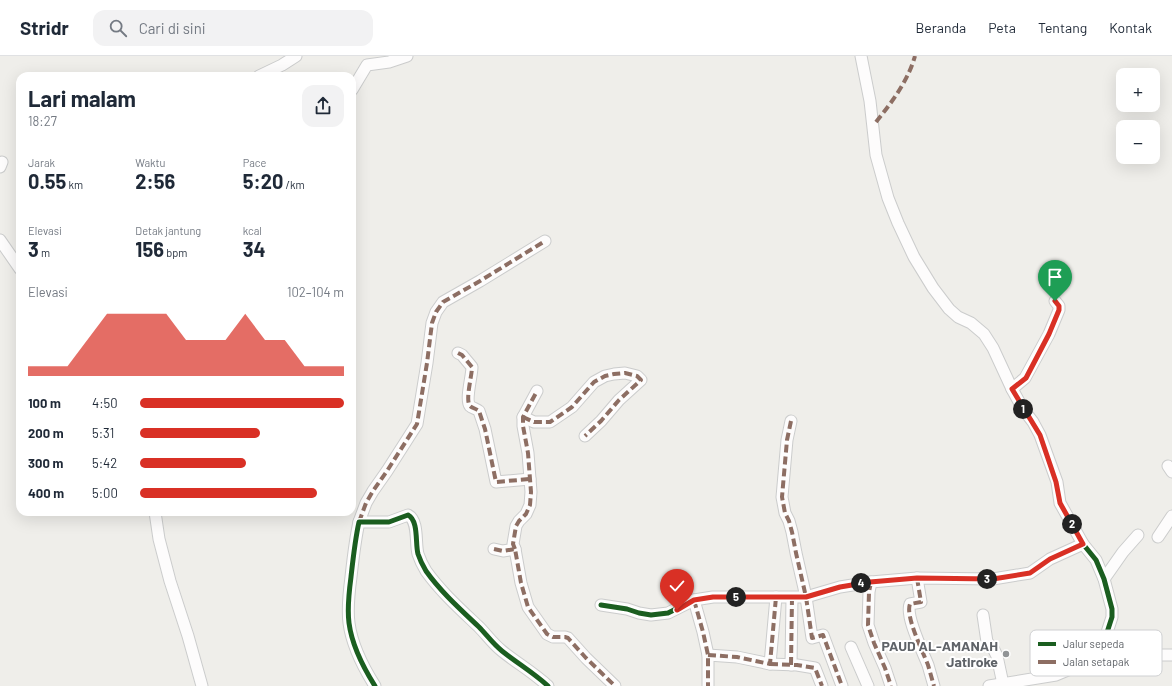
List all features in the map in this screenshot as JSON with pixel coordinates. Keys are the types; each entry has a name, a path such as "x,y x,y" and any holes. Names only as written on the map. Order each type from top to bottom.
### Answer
{"street":[{"path":"267,72 296,56"},
{"path":"356,83 368,61 389,62 407,56"},
{"path":"861,56 870,101 876,155 888,198 898,223 914,257 948,309 958,317 971,323 984,334 1012,389 1040,435 1056,482 1060,503 1083,544 1096,560 1104,579 1112,609 1109,630"},
{"path":"0,240 16,263"},
{"path":"375,686 358,656 349,623 348,600 355,545 359,522 366,503 417,424 432,323 436,312 442,302 480,281 545,241"},
{"path":"1012,389 1026,378 1049,334 1059,310 1059,306 1055,301"},
{"path":"458,353 462,355 472,367 468,399 469,405 479,410 485,429 496,482 530,479"},
{"path":"523,417 534,422 550,422 572,407 594,382 605,376 625,373 637,376 641,380 618,400 601,421 585,436"},
{"path":"537,391 523,417 531,486 530,505 526,514 516,526 514,544 521,583 528,607 547,634 553,637 568,638 615,686"},
{"path":"791,420 787,440 782,496 785,513 792,532 806,597 812,638 822,635 842,686"},
{"path":"359,522 389,522 408,515 411,517 416,528 418,556 425,569 441,590 500,650 548,686"},
{"path":"156,516 159,539 170,581 202,686"},
{"path":"1158,537 1172,516"},
{"path":"1104,579 1123,552 1138,535"},
{"path":"601,605 651,615 668,613 694,600 713,597 792,598 806,597 840,587 870,582 917,578 993,579 1030,573 1050,559 1083,544"},
{"path":"494,549 503,551 515,549"},
{"path":"917,578 921,602 910,604 908,611 928,665 934,686"},
{"path":"870,582 868,625 891,686"},
{"path":"770,664 776,597"},
{"path":"791,665 792,598"},
{"path":"694,600 708,655 708,686"},
{"path":"983,615 987,642 993,648 997,656 1003,684"},
{"path":"851,646 868,686"},
{"path":"1162,654 1172,654"},
{"path":"708,655 737,657 770,664 815,668 822,686"},
{"path":"989,686 1050,676"}],"marked path":[{"path":"876,122 894,99 904,83 915,56"},
{"path":"359,522 366,503 373,491 417,424 432,323 436,312 443,302 545,241"},
{"path":"458,353 462,355 472,367 468,399 470,406 479,411 485,429 496,482 530,479"},
{"path":"523,417 534,422 550,422 572,407 594,382 605,376 625,373 637,376 641,380 619,400 601,421 585,436"},
{"path":"515,549 513,544 516,526 526,514 530,505 531,492 523,417 537,391"},
{"path":"791,421 787,440 782,497 785,513 792,532 806,597 812,638 823,635 842,686"},
{"path":"494,549 503,551 515,549 521,583 528,607 547,634 553,637 568,638 615,686"},
{"path":"917,578 921,602 910,604 910,617 915,634 928,665 934,686"},
{"path":"871,582 869,592 868,625 891,686"},
{"path":"708,655 737,657 770,664 776,597"},
{"path":"791,665 792,598"},
{"path":"694,600 708,655 708,686"},
{"path":"770,664 797,665 815,668 822,686"}],"cycle path":[{"path":"1055,301 1059,306 1059,310 1049,334 1025,378 1012,389 1040,435 1057,482 1060,503 1083,544 1096,560 1104,579 1112,609 1112,617 1108,630"},
{"path":"375,686 359,656 350,632 349,623 349,594 359,522 389,522 408,515 414,522 419,556 432,579 499,648 548,686"},
{"path":"601,605 651,615 668,613 694,600 713,597 806,597 840,587 871,582 917,578 993,579 1030,573 1050,559 1083,544"}],"place":[{"name":"PAUD AL-AMANAH Jatiroke","path":"1006,654"}],"route":[{"path":"677,610 694,600 713,597 806,597 840,587 870,582 917,578 993,579 1030,573 1050,559 1083,544 1060,503 1056,482 1040,435 1012,389 1026,378 1049,334 1059,310 1059,306 1055,301"}]}
